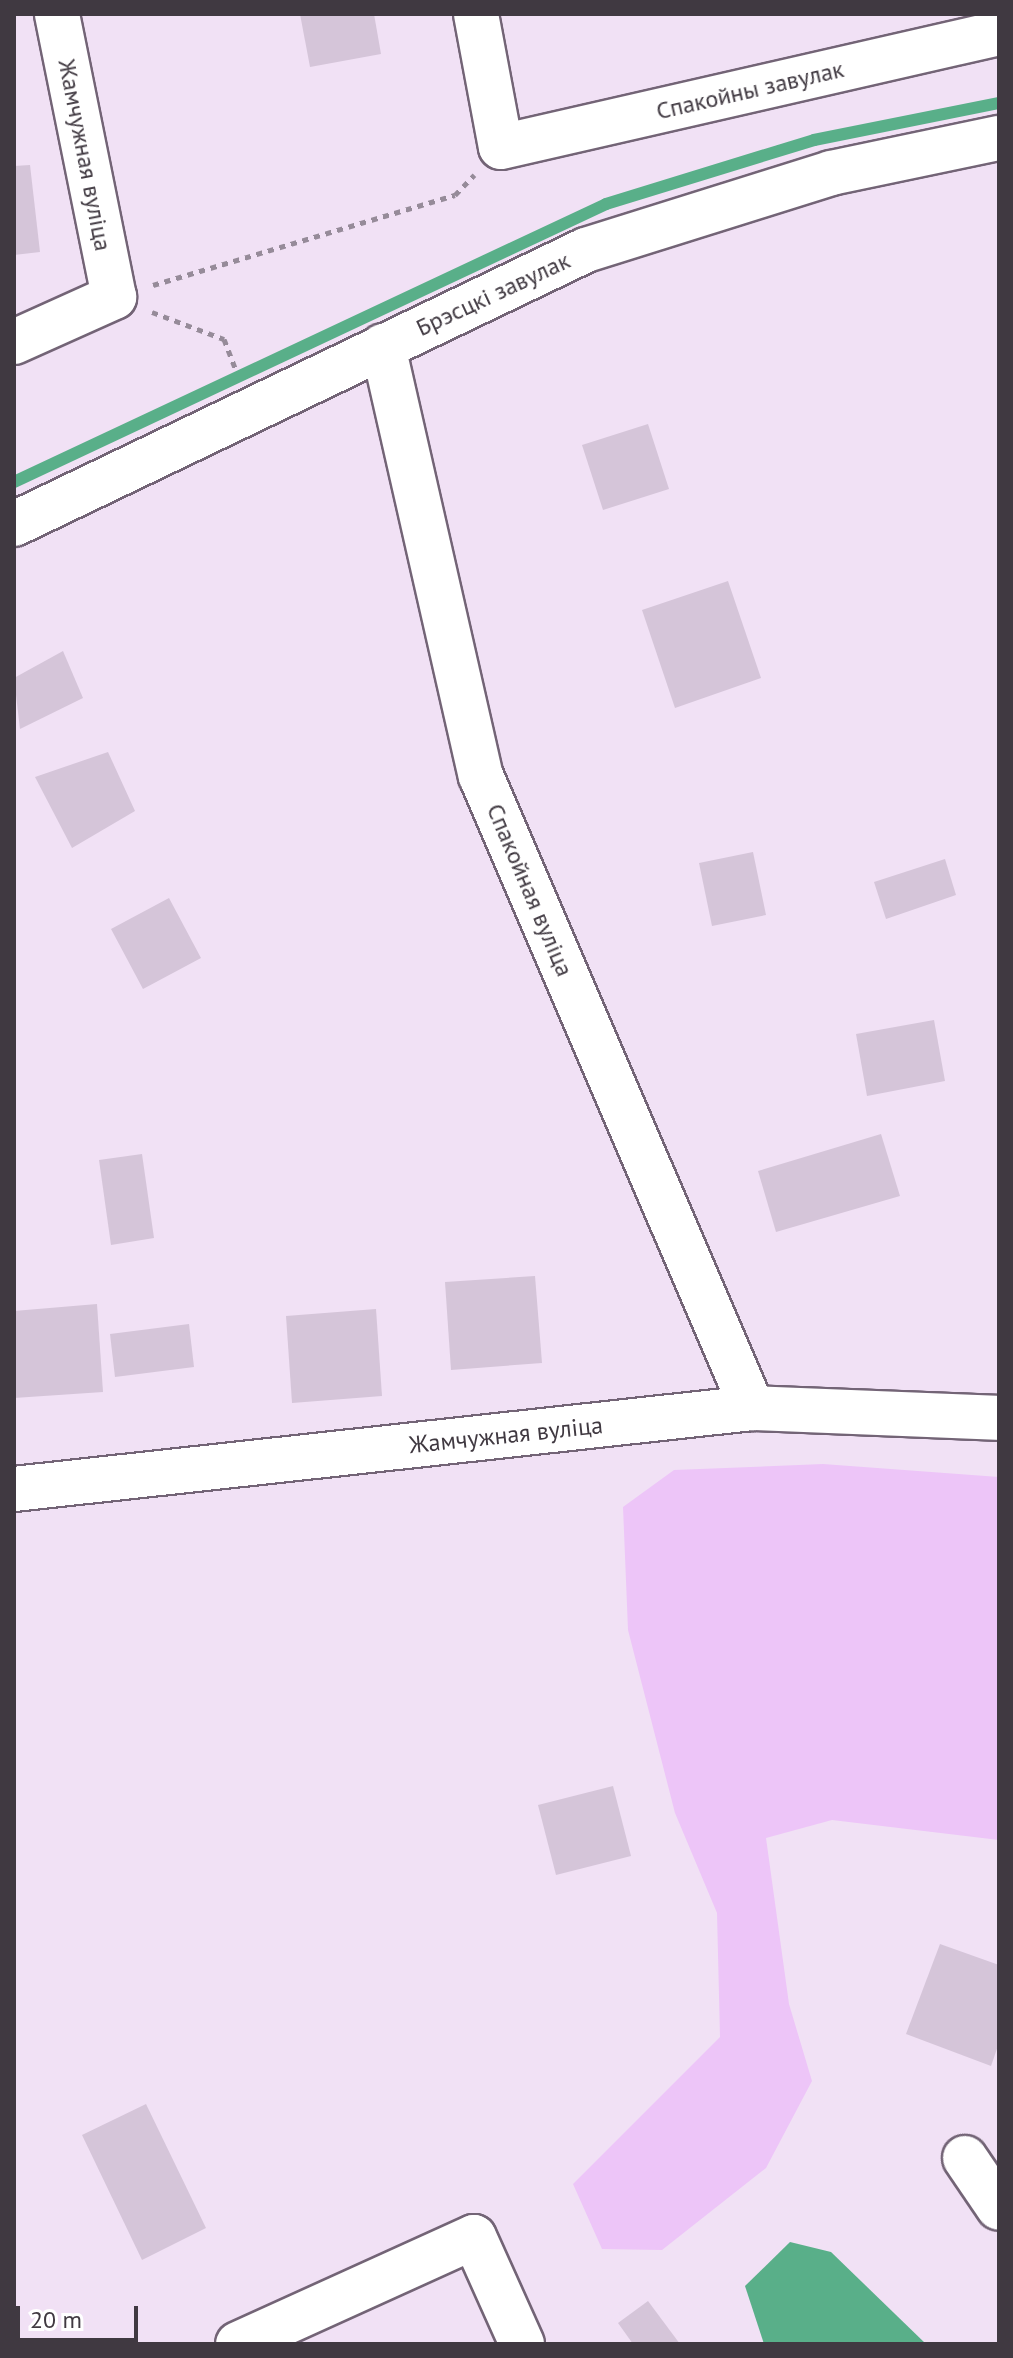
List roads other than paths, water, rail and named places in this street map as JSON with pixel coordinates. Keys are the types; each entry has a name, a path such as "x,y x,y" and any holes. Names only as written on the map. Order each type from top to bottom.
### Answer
{"street":[{"name":"Жамчужная вуліца","path":"14,342 114,297 57,14"},
{"name":"Спакойны завулак","path":"476,14 501,147 999,33"},
{"name":"Брэсцкі завулак","path":"14,524 586,250 831,173 999,138"},
{"name":"Спакойная вуліца","path":"383,346 481,776 752,1408"},
{"name":"Жамчужная вуліца","path":"14,1489 752,1408 999,1418"},
{"path":"965,2158 999,2208"},
{"path":"238,2344 474,2237 522,2344"}],"waterway":[{"path":"14,482 606,204 814,140 999,103"}]}
